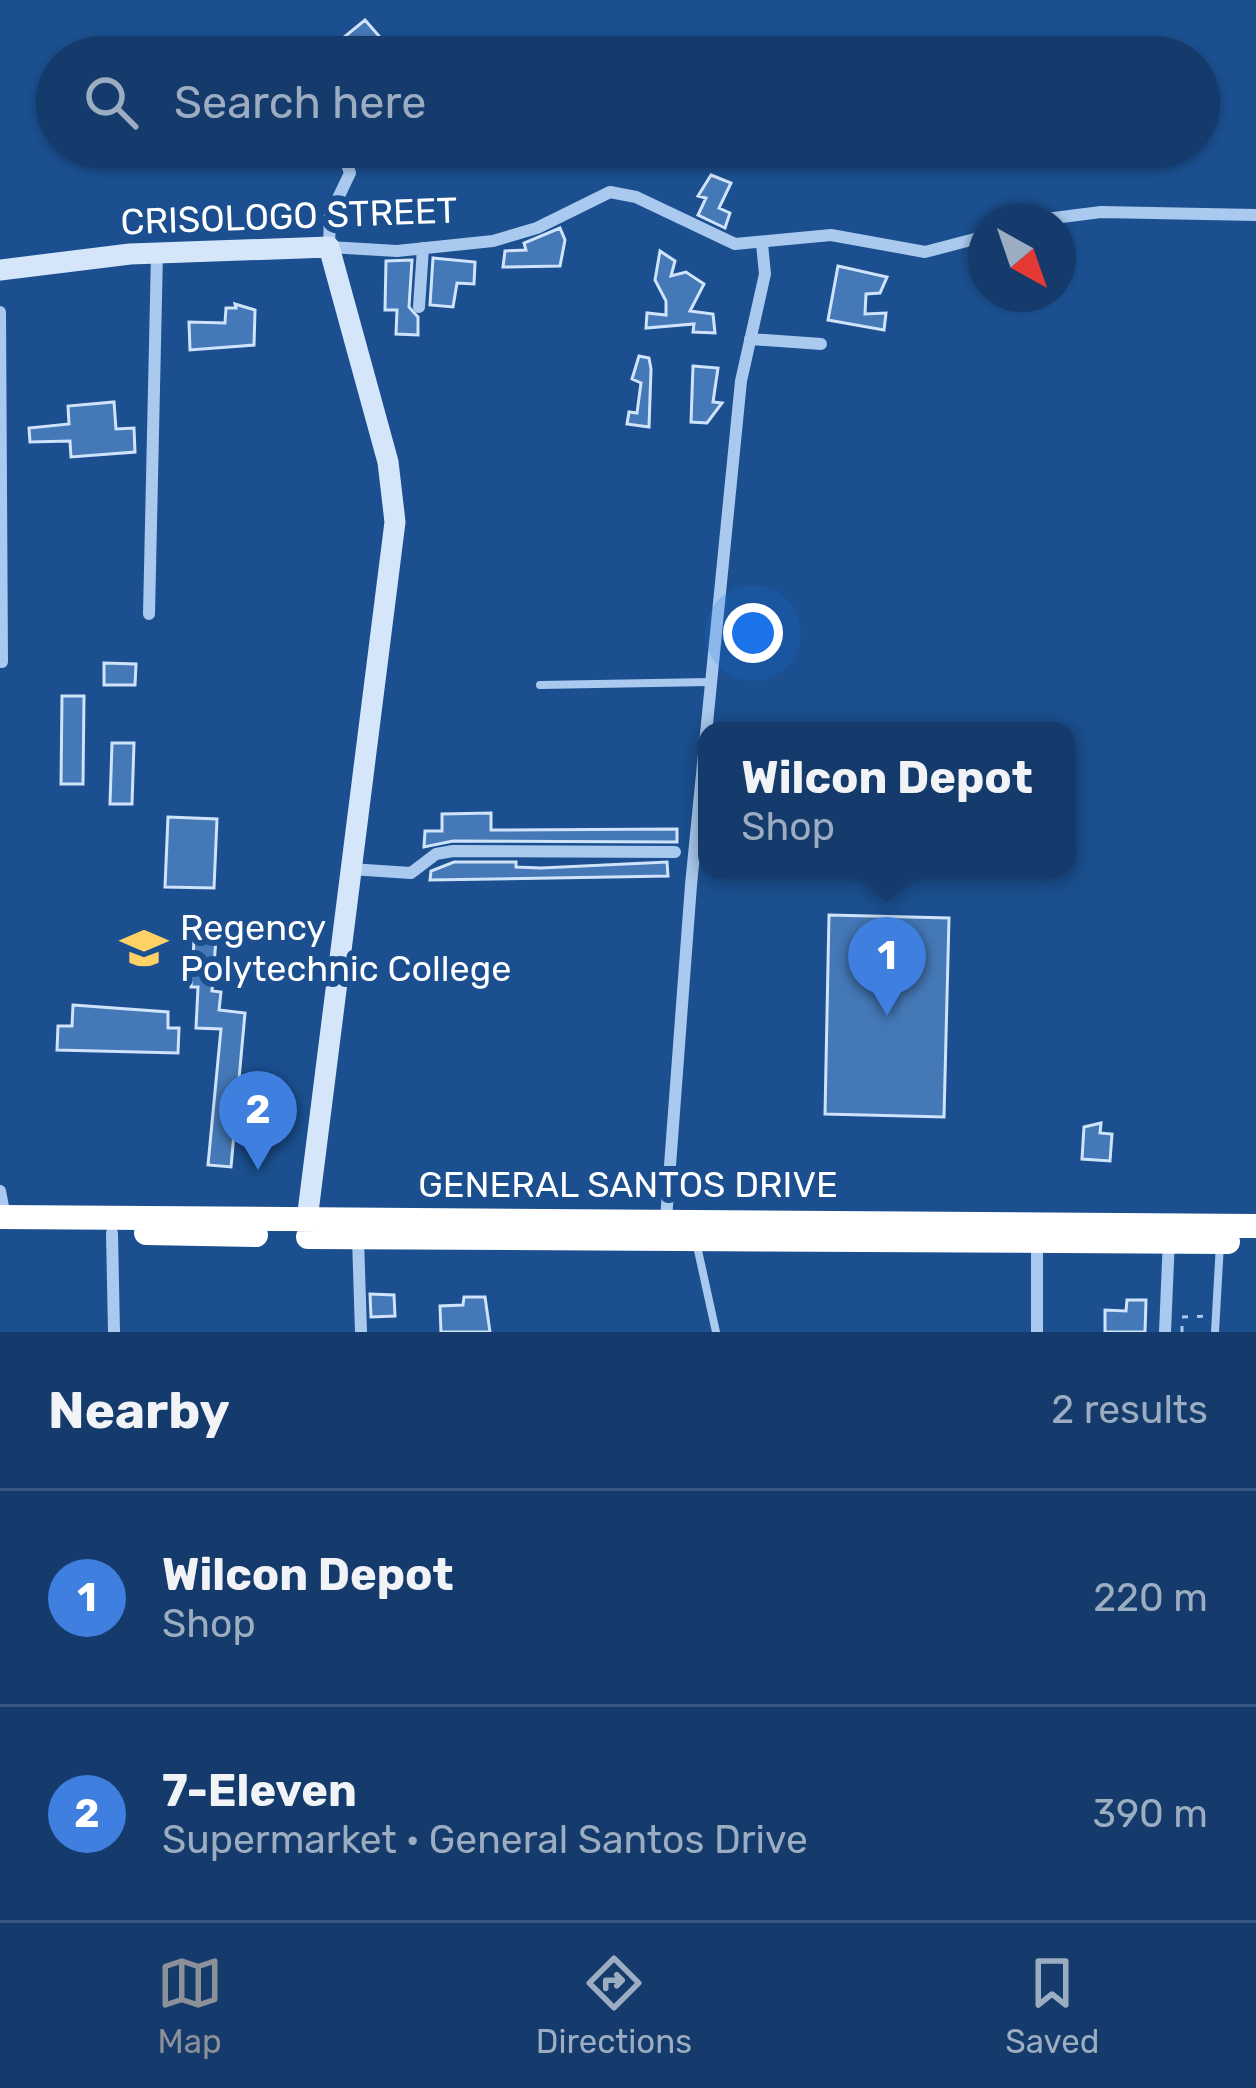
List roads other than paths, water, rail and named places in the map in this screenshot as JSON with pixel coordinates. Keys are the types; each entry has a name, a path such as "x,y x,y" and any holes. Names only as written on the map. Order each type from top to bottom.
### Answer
{"highway":[{"name":"GENERAL SANTOS DRIVE","path":"2,1223 666,1220 1220,1234 1256,1242"},
{"name":"GENERAL SANTOS DRIVE","path":"2,1223 112,1233 358,1237 695,1239 1037,1232"},
{"name":"GENERAL SANTOS DRIVE","path":"1220,1234 1256,1226"}],"street":[{"path":"307,1220 394,501 329,247 330,215 348,168"},
{"name":"CRISOLOGO STREET","path":"0,270 157,253 423,248 517,235 610,192 636,197 727,242 762,244 831,235 925,252 968,241"},
{"path":"1076,215 1256,215"},
{"path":"709,722 741,381 765,274 762,244"},
{"path":"419,308 423,248"},
{"path":"149,614 157,253"},
{"path":"0,312 2,662"},
{"path":"750,339 820,344"},
{"path":"666,1220 698,846"},
{"path":"349,868 411,873 436,854 453,851 675,852"},
{"path":"0,1191 2,1223"},
{"path":"1037,1232 1037,1332"},
{"path":"112,1233 114,1332"},
{"path":"1165,1332 1169,1233"},
{"path":"358,1237 361,1332"}],"lane":[{"path":"539,685 712,682"},
{"path":"1215,1332 1220,1234"},
{"path":"695,1239 716,1332"}],"place":[{"name":"Regency Polytechnic College","path":"144,948"},
{"name":"Wilcon Depot","path":"887,1016"},
{"name":"7-Eleven","path":"258,1170"}]}
